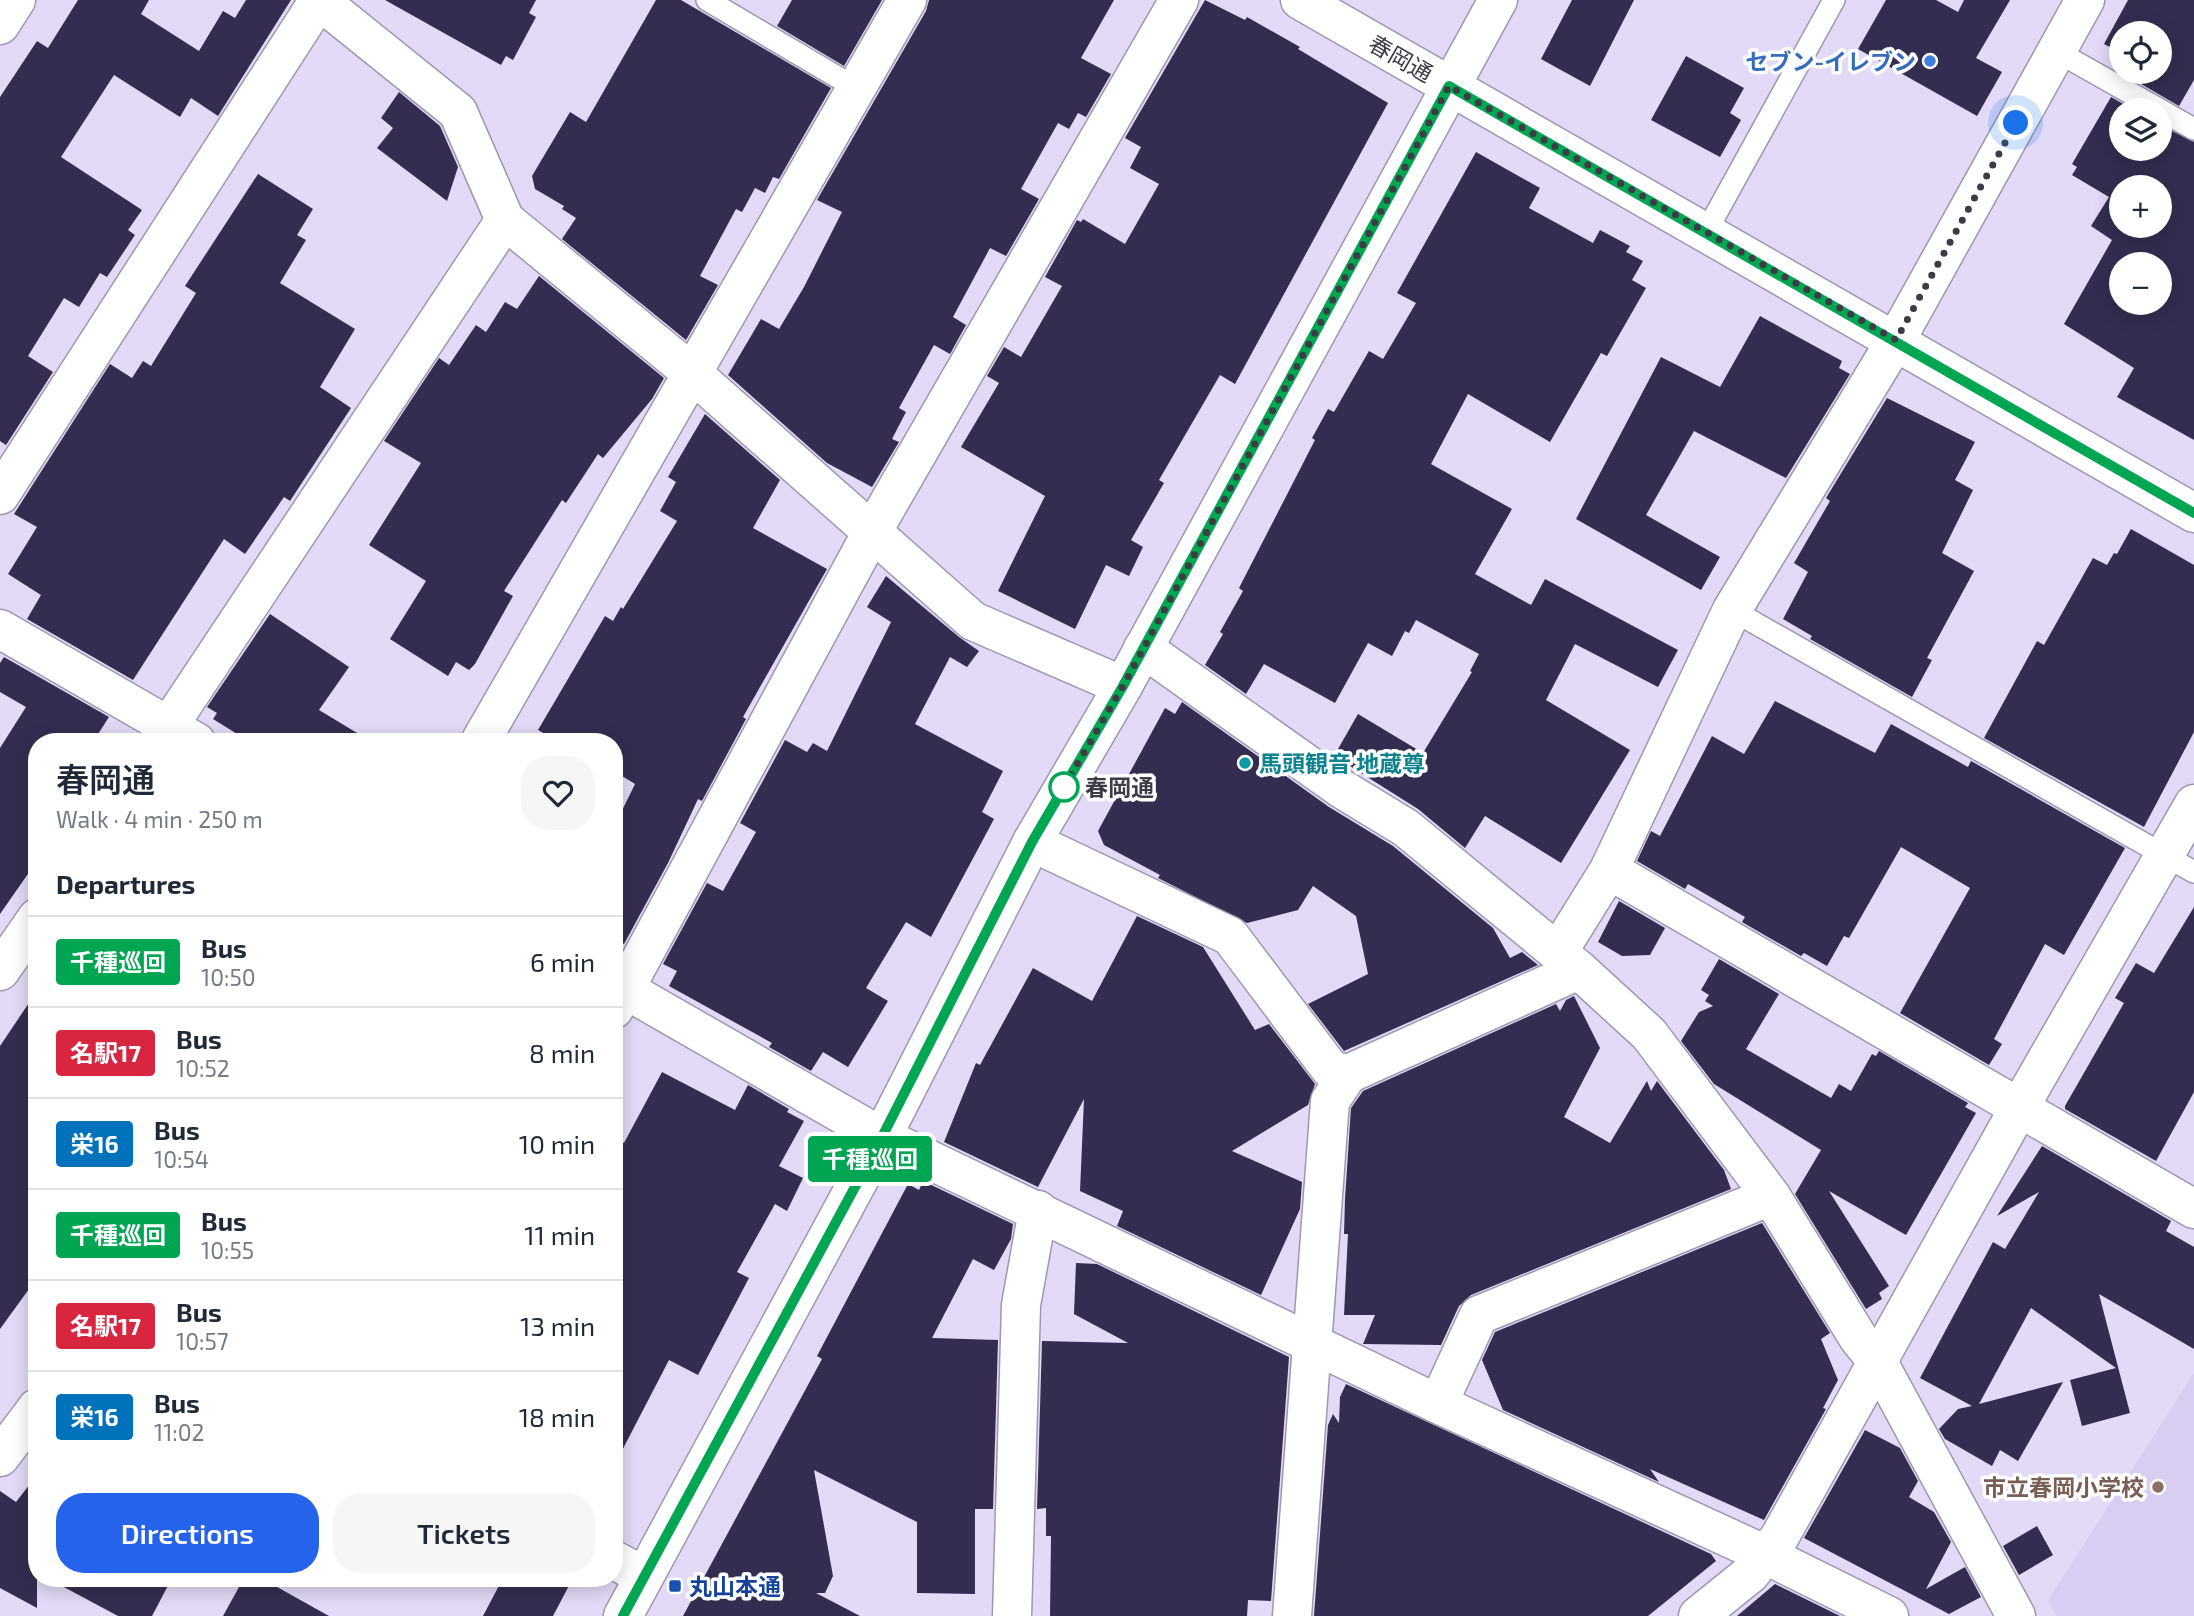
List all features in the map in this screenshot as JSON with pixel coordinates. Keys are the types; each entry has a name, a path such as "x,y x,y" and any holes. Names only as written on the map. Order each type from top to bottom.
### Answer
{"street":[{"path":"0,25 16,0"},
{"path":"0,495 319,0 458,112 505,220 691,373 973,621 1123,686"},
{"path":"485,733 907,0"},
{"path":"623,985 872,532 1179,0"},
{"name":"春岡通","path":"1300,0 2194,513"},
{"path":"623,1616 629,1568 882,1137 1032,842 1123,686 1498,0"},
{"path":"1292,1616 1330,1101 1348,1074 1568,961 1732,610 1896,340 2085,0"},
{"path":"177,733 505,220"},
{"path":"0,629 168,733"},
{"path":"1143,648 1342,789 1406,828 1568,961 1649,1034 1771,1196 1860,1339 1878,1362 2016,1616"},
{"path":"1698,1616 1750,1574 1779,1538 2019,1108 2180,864 2194,804"},
{"path":"1032,842 1230,936 1331,1070 1348,1074"},
{"path":"1609,870 2194,1209"},
{"path":"0,971 28,931"},
{"path":"623,997 882,1137 1438,1404 1764,1554 1889,1616"},
{"path":"1438,1404 1479,1315 1771,1196"},
{"path":"1012,1616 1021,1305 1038,1210"},
{"path":"0,1457 28,1420"}],"lane":[{"path":"707,0 856,88"},
{"path":"1706,232 1834,0"},
{"path":"2056,51 2194,129"},
{"path":"1732,610 2180,864"}],"shaded area":[{"name":"市立春岡小学校","path":"2194,1373 2194,1616 2056,1616 2048,1600"}],"building":[{"path":"78,0 149,0 141,14 199,51 223,11 235,18 246,0 291,0 218,116 191,98 180,117 114,75 61,157 142,210 128,230 135,235 107,277 100,273 79,307 64,298 28,356 53,372 6,445 0,441 0,97 37,41 48,48"},
{"path":"385,0 536,0 529,13 536,17 513,60 506,56 501,65"},
{"path":"656,0 681,0 831,88 779,179 773,177 765,193 755,188 742,212 736,209 700,276 718,285 686,340 562,239 576,218 562,209 564,206 535,189 532,176 570,112 586,122"},
{"path":"792,0 882,0 844,66 777,26"},
{"path":"929,0 1114,0 1081,58 1111,74 1086,117 1078,113 1069,129 1058,123 1021,189 1039,199 1006,256 990,248 953,317 966,325 950,354 934,345 899,408 906,412 892,439 899,442 872,487 827,463 728,375 761,319 779,329 804,287 842,212 817,200 926,11"},
{"path":"1205,0 1245,20 1247,17 1388,103 1235,384 1220,375 1159,480 1164,483 1131,540 1143,547 1129,576 1106,565 1075,629 998,591 1045,496 961,447 999,383 987,376 1004,347 1021,357 1062,286 1045,277 1077,220 1081,222 1083,219 1125,244 1159,184 1130,168 1141,147 1125,138"},
{"path":"1572,0 1634,0 1590,86 1541,59"},
{"name":"セブン-イレブン","path":"1886,0 1936,0 1958,12 1964,0 2010,0 1976,58 2002,72 1977,116 1858,49"},
{"path":"2128,0 2194,0 2194,80 2179,106 2172,102 2172,98 2165,98 2141,84 2172,84 2172,21 2117,21"},
{"path":"1686,56 1744,88 1730,113 1741,120 1720,157 1651,120"},
{"path":"399,92 440,126 458,167 447,201 377,148 393,128 381,118"},
{"path":"2109,100 2109,161 2172,161 2172,131 2194,142 2194,440 2117,397 2134,368 2064,324 2112,240 2109,238 2172,238 2172,175 2109,175 2109,197 2072,175 2077,167 2072,164"},
{"path":"1476,152 1540,188 1529,208 1593,243 1600,230 1630,246 1626,252 1643,261 1632,280 1646,288 1607,356 1601,353 1550,442 1468,394 1431,464 1512,509 1475,574 1531,605 1545,579 1678,650 1658,687 1575,644 1546,700 1630,750 1561,863 1485,816 1465,848 1418,809 1334,756 1358,714 1423,753 1472,672 1470,671 1479,654 1416,620 1409,633 1405,631 1392,656 1368,643 1335,703 1264,664 1246,694 1205,665 1223,634 1220,632 1243,591 1239,588 1315,440 1312,438 1328,409 1334,412 1369,351 1383,359 1416,303 1397,293"},
{"path":"258,174 313,209 297,235 306,240 280,283 355,329 320,387 351,408 290,501 284,497 245,554 224,539 133,680 27,619 41,595 8,574 37,527 14,514 110,364 132,378 143,361 151,366 196,293 185,286"},
{"path":"2109,197 2109,238 2091,226"},
{"path":"539,276 664,378 652,399 603,458 598,454 566,503 562,500 504,591 513,596 475,664 469,670 456,662 448,676 390,639 426,581 369,545 421,463 384,441 439,358 449,365 476,325 486,332 505,302 517,309"},
{"path":"1760,316 1842,361 1839,368 1850,374 1786,478 1694,431 1646,515 1720,557 1701,590 1576,519 1661,357 1720,387"},
{"path":"1887,398 1975,442 1955,480 1973,490 1942,553 1974,571 1927,658 1932,660 1912,697 1810,639 1812,636 1783,619 1808,572 1794,563 1830,501 1826,498"},
{"path":"705,414 780,480 753,528 827,569 743,717 746,719 702,801 698,799 668,863 624,944 623,809 635,784 623,777 623,733 543,733 538,730 605,616 613,621 621,607 623,609 677,521 660,511 676,482 668,477"},
{"path":"2131,529 2194,565 2194,732 2144,827 1984,738 2037,641 2044,645 2093,558 2107,565 2114,553 2117,554"},
{"path":"886,576 979,651 967,667 950,657 915,724 1003,771 982,812 994,819 931,937 906,922 866,988 888,1001 848,1067 823,1052 811,1071 769,1047 772,1043 669,986 677,971 663,964 707,883 723,891 756,832 740,823 785,740 807,752 813,743 827,751 891,622 867,607"},
{"path":"270,614 349,667 319,710 357,733 236,733 213,719 217,713 207,707"},
{"path":"4,657 109,717 99,733 28,733 28,874 0,914 0,748 26,707 0,692 0,663"},
{"path":"1775,701 1875,753 1891,724 1968,767 1971,761 2125,848 2064,955 2045,944 1994,1039 2002,1044 1989,1065 1900,1013 1970,888 1901,847 1849,938 1844,936 1827,966 1804,953 1801,956 1742,922 1745,917 1688,884 1685,889 1637,861 1651,831 1660,836 1712,736 1744,754"},
{"path":"1182,702 1329,807 1393,846 1493,928 1510,958 1522,952 1538,965 1344,1051 1308,1004 1368,974 1356,916 1313,886 1298,910 1247,923 1158,878 1160,875 1104,845 1098,831 1165,708 1175,714"},
{"path":"1619,901 1665,928 1650,955 1622,956 1598,942"},
{"path":"2194,907 2194,1092 2156,1161 2065,1109 2065,1106 2124,1003 2115,998 2136,963 2154,973"},
{"path":"1137,916 1203,947 1255,1030 1269,1024 1315,1084 1308,1105 1232,1151 1302,1182 1300,1209 1261,1295 1117,1226 1123,1211 1080,1191 1084,1099 1038,1187 944,1142 976,1063 980,1065 1033,968 1092,1001"},
{"path":"1719,959 1779,994 1746,1049 1831,1098 1839,1084 1851,1091 1872,1054 1876,1056 1879,1051 1968,1103 1965,1107 1976,1113 1906,1235 1829,1191 1889,1286 1879,1293 1882,1299 1866,1309 1795,1194 1821,1150 1714,1084 1681,1041 1699,1012 1713,1006 1705,1001 1709,995 1701,990"},
{"path":"1574,996 1600,1048 1564,1117 1610,1143 1647,1081 1651,1091 1657,1081 1724,1170 1731,1189 1471,1295 1459,1306 1441,1345 1363,1344 1375,1315 1344,1315 1348,1234 1344,1234 1345,1199 1351,1108 1363,1091 1556,1004 1560,1011 1566,1000"},
{"path":"28,1004 28,1290 0,1329 0,1046"},
{"path":"662,1072 735,1110 748,1085 804,1121 779,1166 803,1178 787,1211 775,1204 737,1272 749,1278 698,1375 669,1360 623,1449 623,1142"},
{"path":"2042,1146 2171,1221 2166,1231 2194,1247 2194,1349 2099,1294 2130,1413 2082,1426 2070,1380 2116,1368 2031,1308 1979,1404 2063,1382 2018,1461 2000,1450 1992,1466 1945,1439 1939,1429 1958,1409 1972,1406 1920,1378 1993,1242 2005,1249 2039,1192 1997,1216"},
{"path":"923,1181 1013,1224 1011,1239 994,1270 973,1259 932,1338 998,1340 993,1509 975,1509 975,1594 917,1593 917,1522 814,1470 833,1576 825,1593 816,1593 860,1616 683,1616 822,1359 817,1356 908,1184 919,1190"},
{"path":"1762,1223 1830,1333 1821,1339 1838,1380 1823,1408 1826,1409 1764,1520 1650,1469 1659,1482 1503,1410 1482,1360 1495,1332"},
{"path":"1076,1263 1097,1264 1289,1357 1271,1601 1248,1600 1247,1616 1050,1616 1051,1536 1046,1536 1046,1508 1037,1509 1042,1341 1128,1343 1074,1314"},
{"path":"1346,1384 1711,1554 1716,1561 1648,1616 1314,1616 1328,1425 1333,1414 1339,1423 1340,1397"},
{"path":"1865,1430 1900,1448 1918,1481 1909,1497 1934,1512 1951,1542 1926,1589 1965,1567 1981,1597 1949,1614 1804,1538"},
{"path":"28,1487 28,1587 37,1587 37,1608 0,1588 0,1491 16,1502"},
{"path":"2037,1526 2053,1555 2019,1575 2003,1546"},
{"path":"1775,1584 1840,1616 1737,1616"},
{"path":"64,1587 167,1587 152,1616 118,1616"},
{"path":"239,1587 277,1587 329,1616 223,1616"},
{"path":"498,1587 568,1587 553,1616 483,1616"}],"bus line":[{"name":"千種巡回","path":"623,1616 882,1137 1032,842 1123,686 1449,86 2194,513"}],"place":[{"name":"セブン-イレブン","path":"1930,61"},
{"name":"馬頭観音 地蔵尊","path":"1245,763"},
{"name":"春岡通","path":"1064,787"},
{"name":"市立春岡小学校","path":"2158,1487"},
{"name":"丸山本通","path":"675,1586"}],"route":[{"path":"1064,787 1058,797 1123,686 1449,86 1896,340 2016,123"}]}
